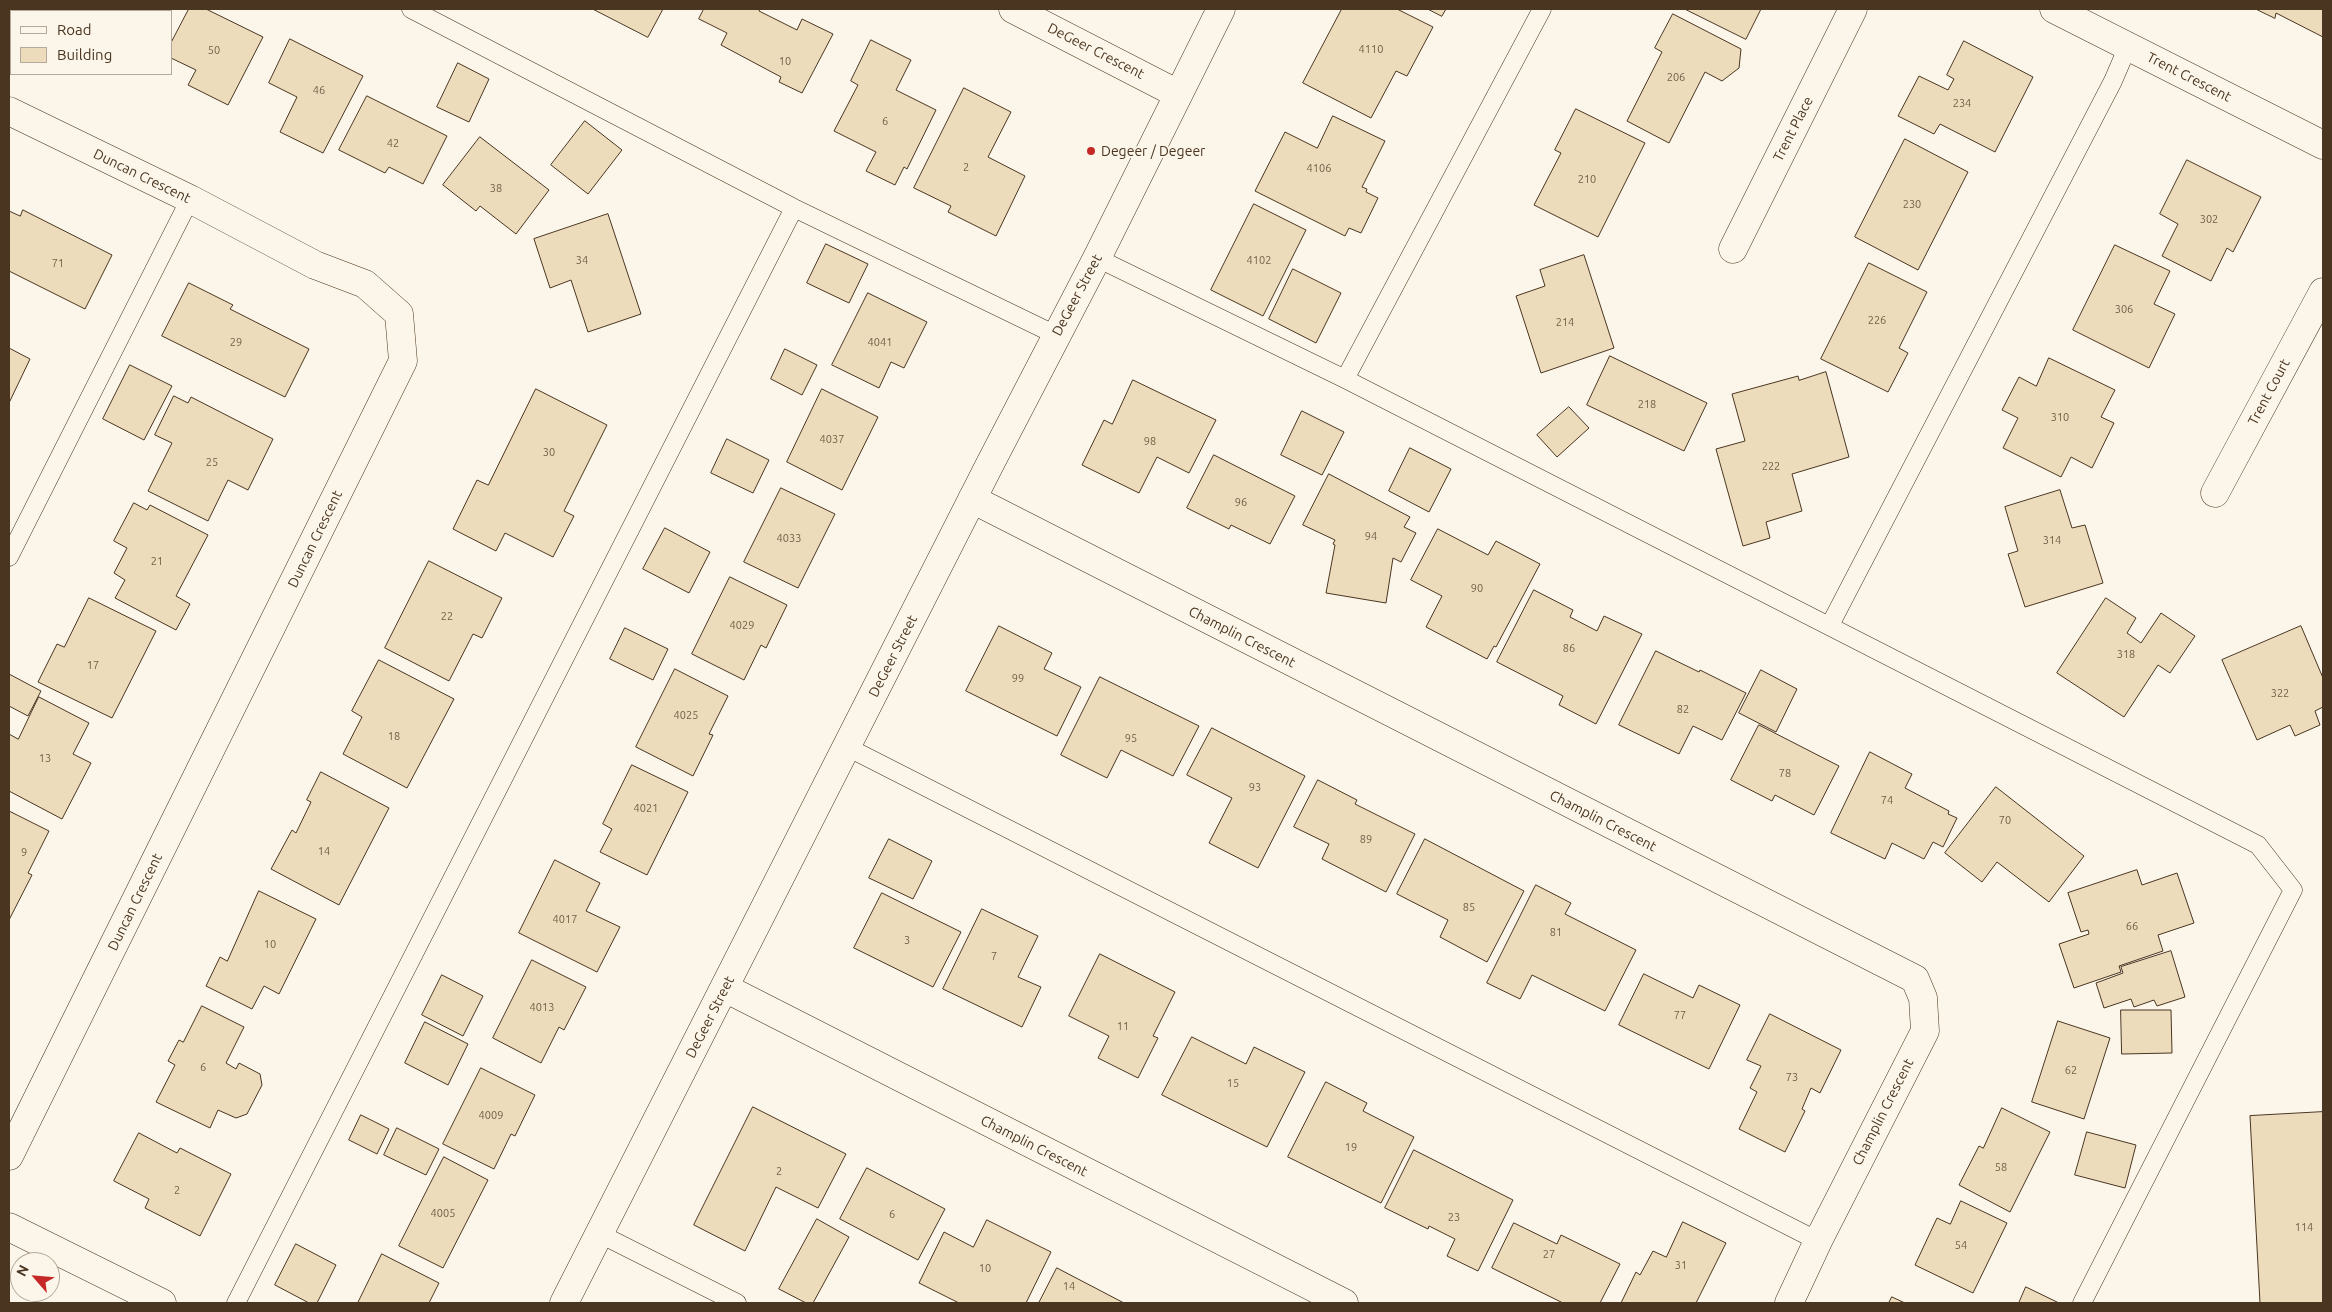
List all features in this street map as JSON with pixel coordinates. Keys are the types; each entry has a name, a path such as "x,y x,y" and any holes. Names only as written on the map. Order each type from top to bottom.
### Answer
{"street":[{"name":"DeGeer Crescent","path":"1013,9 1178,94"},
{"name":"DeGeer Street","path":"564,1303 972,499 1097,258 1221,9"},
{"name":"Trent Place","path":"1733,249 1853,9"},
{"name":"Trent Crescent","path":"2054,9 2323,145"},
{"name":"Duncan Crescent","path":"9,111 190,199 315,265 365,284 399,314 403,362 9,1156"},
{"name":"Trent Court","path":"2215,493 2323,292"},
{"name":"Champlin Crescent","path":"972,499 1915,979 1923,998 1925,1031 1818,1241 1789,1303"},
{"name":"Champlin Crescent","path":"724,988 1344,1303"},
{"path":"9,1227 162,1303"}],"lane":[{"path":"411,9 794,208 1056,335"},
{"path":"1346,378 1542,9"},
{"path":"1830,625 2113,81 2128,46"},
{"path":"9,557 190,199"},
{"path":"236,1303 794,208"},
{"path":"1097,258 1346,378 2258,845 2293,890 2082,1303"},
{"path":"847,746 1818,1241"},
{"path":"600,1234 737,1303"}],"building":[{"path":"154,9 156,10 69,10"},
{"path":"189,9 206,9 263,37 228,105 188,85 196,70 172,58 172,41"},
{"path":"593,9 663,9 648,37"},
{"path":"704,9 760,9 759,11 797,30 802,19 833,34 802,93 779,82 781,77 721,45 727,33 699,19"},
{"path":"1342,9 1397,9 1433,27 1407,76 1396,71 1371,118 1303,83"},
{"path":"1428,9 1446,9 1442,16"},
{"path":"1685,9 1761,9 1746,39"},
{"path":"2256,9 2323,9 2323,37 2276,13 2275,18"},
{"path":"1673,14 1741,49 1739,68 1722,81 1705,72 1669,143 1627,121 1662,52 1655,48"},
{"path":"290,39 363,76 323,153 280,132 297,97 269,83"},
{"path":"871,40 911,60 896,90 936,110 907,169 904,167 895,185 866,171 876,152 834,131 858,85 851,81"},
{"path":"1964,41 2033,77 1995,152 1940,124 1934,134 1898,116 1919,76 1948,90 1954,79 1947,75"},
{"path":"458,63 489,79 469,122 437,107"},
{"path":"964,88 1011,112 988,157 1025,176 996,236 948,212 951,206 914,188"},
{"path":"367,96 447,136 423,184 389,167 385,173 339,150"},
{"path":"1576,109 1645,143 1598,237 1534,205 1561,153 1555,150"},
{"path":"1333,116 1385,141 1362,187 1367,189 1366,192 1378,198 1361,233 1349,228 1345,236 1255,191 1285,132 1317,148"},
{"path":"585,121 622,150 588,194 551,165"},
{"path":"480,137 549,190 516,234 480,206 476,211 443,185"},
{"path":"1905,139 1968,172 1918,270 1855,237"},
{"path":"2187,160 2261,197 2233,252 2227,248 2211,281 2162,256 2178,224 2160,214"},
{"path":"1254,204 1306,230 1263,316 1211,290"},
{"path":"23,210 112,255 85,309 9,271 9,211 20,216"},
{"path":"608,214 641,314 588,332 571,280 550,288 534,239"},
{"path":"826,244 868,264 849,303 807,283"},
{"path":"2115,245 2170,271 2154,304 2175,314 2149,368 2073,330"},
{"path":"1584,255 1614,348 1541,373 1516,296 1545,286 1540,270"},
{"path":"1869,263 1927,292 1899,348 1908,353 1888,392 1821,359"},
{"path":"1293,269 1341,293 1316,343 1269,319"},
{"path":"189,283 233,305 230,309 309,349 285,397 162,336"},
{"path":"868,293 927,322 904,368 891,362 879,388 832,365"},
{"path":"9,348 30,359 9,403"},
{"path":"785,349 817,365 802,395 771,379"},
{"path":"1610,356 1707,403 1684,451 1587,405"},
{"path":"2049,358 2115,390 2101,417 2114,423 2092,468 2071,457 2061,477 2003,448 2018,418 2002,410 2019,377 2036,386"},
{"path":"130,365 172,386 144,440 103,419"},
{"path":"1826,372 1849,457 1792,474 1802,511 1766,522 1770,538 1743,546 1716,449 1745,441 1732,394 1798,376 1799,380"},
{"path":"1133,380 1216,420 1189,473 1157,457 1139,493 1082,465 1104,420 1112,424"},
{"path":"536,389 607,425 564,511 574,516 553,557 505,533 496,551 453,529 477,480 488,485"},
{"path":"822,389 878,417 842,490 787,462"},
{"path":"174,396 188,403 191,397 273,439 248,490 228,480 208,521 148,491 172,443 155,435"},
{"path":"1569,407 1589,428 1557,457 1537,435"},
{"path":"1302,411 1344,432 1322,475 1281,455"},
{"path":"727,439 769,460 753,493 711,473"},
{"path":"1410,448 1451,469 1429,512 1389,491"},
{"path":"1214,455 1295,496 1270,544 1231,525 1229,529 1187,508"},
{"path":"1329,474 1410,517 1404,527 1416,533 1401,562 1393,558 1386,603 1326,593 1335,540 1303,525"},
{"path":"781,488 835,514 798,588 744,562"},
{"path":"2060,490 2072,528 2085,525 2103,583 2025,607 2008,554 2018,551 2005,507"},
{"path":"134,503 147,510 150,505 208,535 176,596 190,604 176,630 115,598 125,580 114,573 127,548 114,541"},
{"path":"665,528 710,552 689,593 643,569"},
{"path":"1438,529 1488,555 1496,541 1540,564 1496,647 1494,646 1487,659 1426,627 1442,596 1411,580"},
{"path":"429,561 502,598 482,638 473,634 449,681 385,648"},
{"path":"730,577 787,605 766,648 761,645 744,680 692,654"},
{"path":"1534,590 1573,610 1570,617 1597,631 1604,616 1642,634 1596,724 1559,705 1563,696 1497,662"},
{"path":"89,598 156,631 112,718 38,682 57,644 64,647"},
{"path":"2106,598 2136,618 2127,633 2141,643 2161,613 2195,636 2170,673 2158,665 2124,717 2057,673"},
{"path":"999,626 1052,653 1044,669 1081,687 1057,736 966,691"},
{"path":"2301,626 2323,678 2323,707 2315,711 2320,725 2295,736 2290,725 2257,740 2222,660"},
{"path":"625,628 668,649 653,680 610,659"},
{"path":"1656,651 1746,693 1722,740 1693,726 1679,754 1619,725"},
{"path":"379,660 454,699 407,788 343,754 362,717 352,711"},
{"path":"675,669 728,696 709,734 713,735 693,776 636,747"},
{"path":"1761,670 1797,689 1776,732 1739,713"},
{"path":"9,674 41,691 28,716 9,706"},
{"path":"1100,677 1199,726 1173,776 1121,750 1107,778 1061,755"},
{"path":"39,697 89,723 73,754 91,763 62,819 9,791 9,734 18,739"},
{"path":"1759,725 1839,766 1814,815 1775,795 1772,801 1731,780"},
{"path":"1212,728 1305,776 1258,868 1209,843 1232,798 1187,775"},
{"path":"1870,752 1912,774 1905,788 1949,811 1948,814 1957,818 1943,847 1933,842 1924,859 1892,843 1885,859 1831,833"},
{"path":"632,765 688,792 647,875 600,852 612,829 603,824"},
{"path":"321,772 389,808 339,905 271,869 292,830 296,833 311,802 307,800"},
{"path":"1318,780 1357,800 1355,804 1415,834 1386,892 1322,859 1329,844 1294,827"},
{"path":"1996,787 2084,856 2049,902 1997,862 1982,882 1945,853"},
{"path":"9,811 49,831 28,873 32,875 9,920"},
{"path":"889,839 932,861 913,899 869,878"},
{"path":"1425,839 1524,891 1487,962 1440,937 1448,920 1397,894"},
{"path":"555,860 600,883 586,911 620,927 597,972 519,933"},
{"path":"2137,870 2142,885 2177,873 2194,923 2158,935 2163,951 2119,966 2121,972 2074,988 2059,944 2089,934 2088,930 2081,932 2068,893"},
{"path":"1536,885 1571,903 1565,914 1636,950 1605,1011 1532,975 1520,999 1487,983"},
{"path":"259,891 316,919 279,994 264,986 252,1009 206,986 220,957 227,961"},
{"path":"882,893 961,932 933,987 854,948"},
{"path":"982,909 1038,936 1018,977 1041,987 1022,1027 943,989"},
{"path":"2171,951 2185,997 2157,1006 2154,1000 2134,1007 2131,999 2104,1008 2096,983 2123,973 2121,967"},
{"path":"1100,954 1175,992 1153,1036 1158,1038 1138,1078 1098,1058 1109,1036 1069,1016"},
{"path":"532,960 586,987 564,1030 559,1027 541,1063 493,1038"},
{"path":"1644,974 1693,998 1699,985 1740,1005 1709,1069 1619,1025"},
{"path":"442,975 483,996 463,1036 422,1015"},
{"path":"202,1006 244,1027 226,1063 236,1069 239,1063 260,1074 262,1085 247,1114 236,1118 218,1110 210,1128 156,1102 175,1065 168,1061 179,1040 183,1042"},
{"path":"2121,1010 2171,1010 2172,1053 2122,1054"},
{"path":"1770,1014 1841,1050 1820,1093 1811,1088 1802,1109 1805,1111 1785,1152 1739,1129 1757,1092 1750,1088 1761,1066 1747,1060"},
{"path":"2058,1021 2110,1038 2084,1119 2032,1102"},
{"path":"425,1022 468,1044 448,1085 405,1063"},
{"path":"1192,1037 1246,1064 1254,1047 1305,1072 1267,1147 1162,1095"},
{"path":"481,1068 535,1095 515,1136 511,1134 494,1169 443,1144"},
{"path":"1326,1082 1367,1103 1363,1111 1414,1137 1381,1203 1288,1157"},
{"path":"753,1107 846,1154 818,1208 776,1187 745,1251 694,1225"},
{"path":"2002,1108 2050,1132 2010,1212 1959,1185 1979,1146 1983,1148"},
{"path":"2323,1112 2323,1303 2260,1303 2250,1116"},
{"path":"361,1115 389,1129 377,1154 349,1140"},
{"path":"397,1128 439,1149 426,1175 384,1155"},
{"path":"2087,1132 2136,1145 2125,1188 2075,1175"},
{"path":"139,1133 177,1153 180,1148 231,1174 200,1236 145,1208 149,1199 114,1181"},
{"path":"1414,1150 1513,1200 1478,1271 1447,1256 1455,1239 1429,1226 1428,1229 1385,1208"},
{"path":"444,1157 488,1180 443,1268 399,1246"},
{"path":"867,1168 945,1209 918,1260 840,1219"},
{"path":"1961,1201 2007,1223 1973,1293 1915,1265 1937,1218 1950,1224"},
{"path":"817,1219 849,1237 813,1303 806,1303 779,1289"},
{"path":"987,1220 1051,1252 1026,1303 959,1303 919,1283 944,1232 973,1247"},
{"path":"1683,1222 1726,1243 1696,1303 1621,1303 1636,1272 1640,1275 1653,1251 1666,1257"},
{"path":"1514,1223 1557,1244 1561,1235 1620,1264 1600,1303 1563,1303 1492,1268"},
{"path":"296,1244 336,1265 317,1303 309,1303 275,1285"},
{"path":"382,1254 439,1283 429,1303 358,1303"},
{"path":"1057,1268 1124,1303 1039,1303"},
{"path":"2026,1287 2059,1303 2019,1303"},
{"path":"1892,1297 1905,1303 1889,1303"}],"place":[{"name":"Degeer / Degeer","path":"1091,151"}]}
